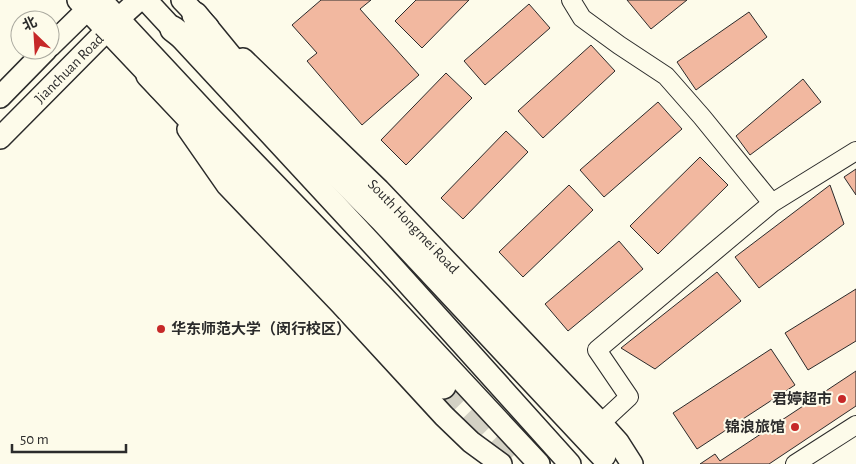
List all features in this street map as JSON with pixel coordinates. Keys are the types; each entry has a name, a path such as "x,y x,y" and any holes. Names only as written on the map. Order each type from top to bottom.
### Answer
{"highway":[{"path":"188,8 246,80 268,104 610,449"},
{"path":"173,29 268,104"},
{"path":"149,75 443,386"}],"main road":[{"name":"Jianchuan Road","path":"0,138 139,0"},
{"path":"146,0 373,245 570,464"},
{"name":"Jianchuan Road","path":"60,35 91,2"},
{"path":"91,2 381,294 539,464"},
{"name":"South Hongmei Road","path":"188,8 379,190 601,423 610,449 632,464"},
{"path":"112,25 227,185 340,303 444,416 471,442 501,464"},
{"name":"Jianchuan Road","path":"0,97 36,60"},
{"path":"610,449 639,464"}],"street":[{"path":"571,0 582,18 666,76 772,203"},
{"path":"601,423 629,397 598,350 772,203 856,151"},
{"path":"796,464 856,425"}],"building":[{"path":"321,0 371,0 360,9 419,75 362,125 307,61 317,53 292,25"},
{"path":"416,0 469,0 422,48 395,21"},
{"path":"627,0 687,0 651,29"},
{"path":"529,4 550,28 485,85 464,61"},
{"path":"749,12 767,37 696,90 677,62"},
{"path":"591,45 615,71 543,138 518,111"},
{"path":"446,73 472,98 406,165 381,140"},
{"path":"803,79 821,102 750,155 736,136"},
{"path":"658,102 682,129 604,197 580,170"},
{"path":"506,131 528,152 463,219 441,198"},
{"path":"700,157 728,185 658,254 630,226"},
{"path":"856,169 856,195 844,177"},
{"path":"569,185 593,210 523,277 499,252"},
{"path":"830,185 844,224 759,288 735,257"},
{"path":"619,241 643,269 568,331 545,304"},
{"path":"717,272 741,301 655,369 621,348"},
{"path":"856,289 856,341 808,370 785,333"},
{"path":"771,349 795,385 697,449 673,413"},
{"path":"856,371 856,406 769,464 700,464 715,454 720,461"}],"tunnel":[{"path":"443,386 519,464"}],"place":[{"name":"华东师范大学（闵行校区）","path":"161,329"},
{"name":"君婷超市","path":"842,399"},
{"name":"锦浪旅馆","path":"795,427"}]}
